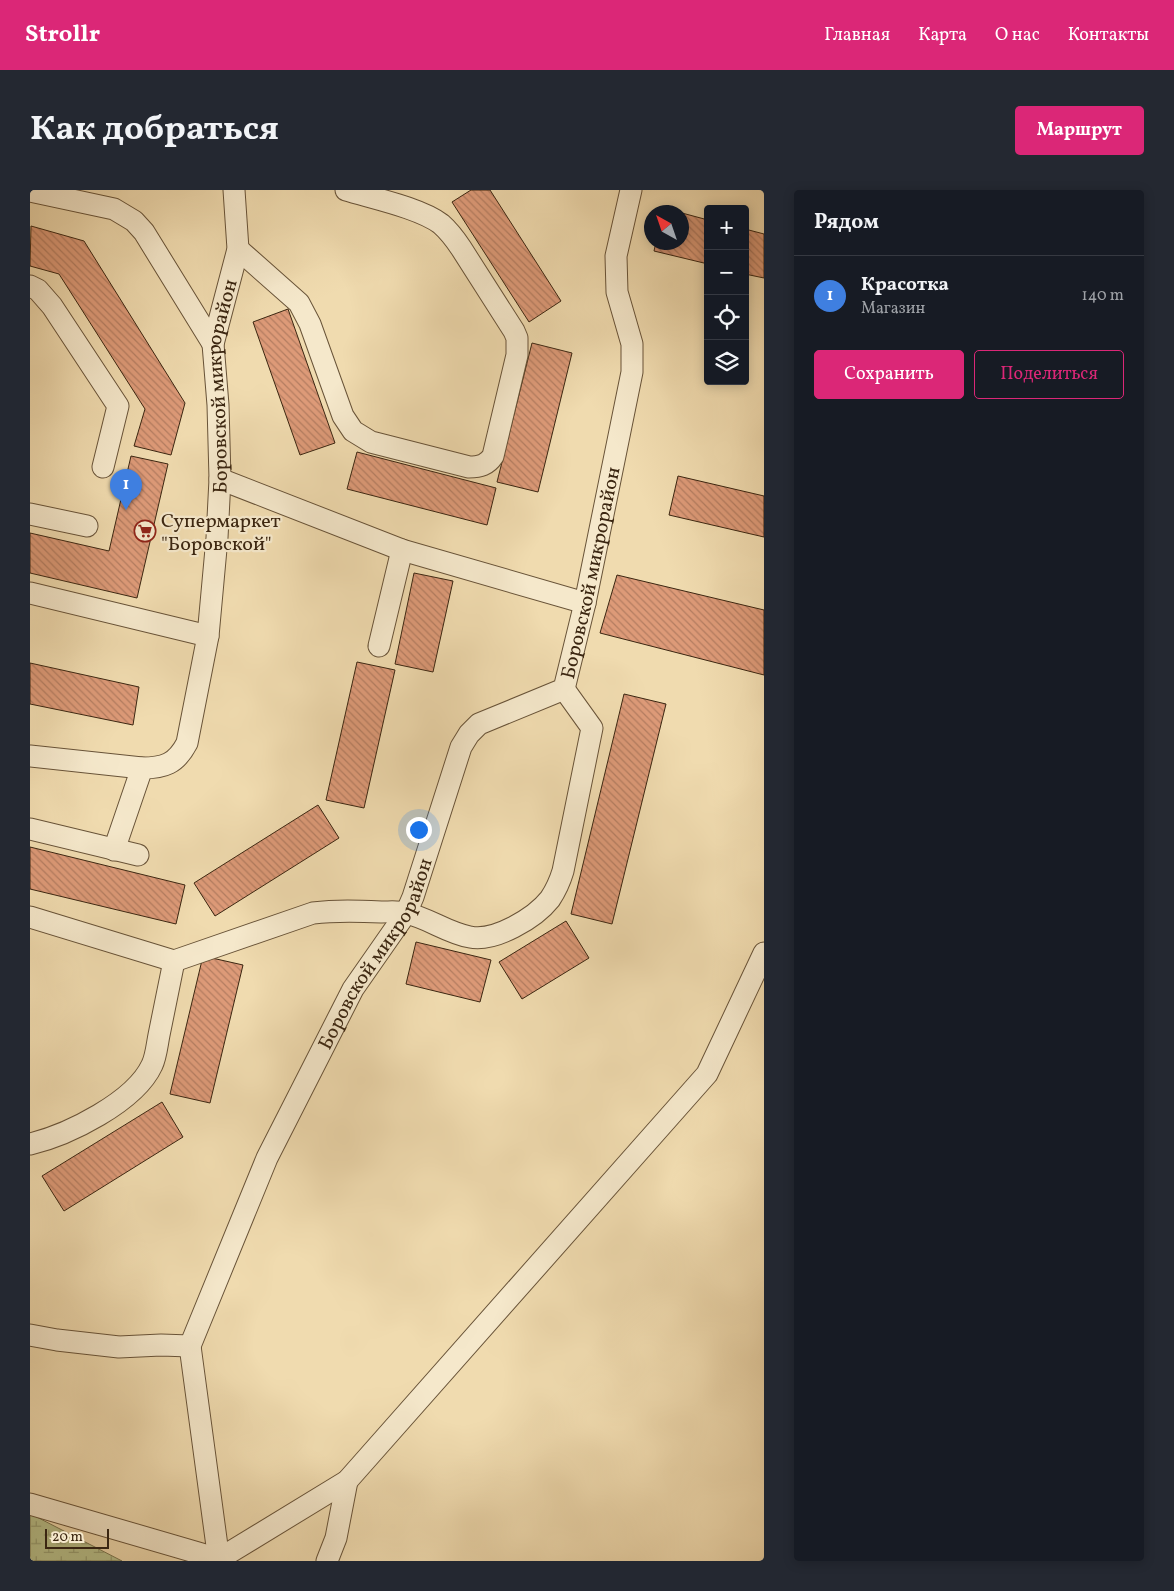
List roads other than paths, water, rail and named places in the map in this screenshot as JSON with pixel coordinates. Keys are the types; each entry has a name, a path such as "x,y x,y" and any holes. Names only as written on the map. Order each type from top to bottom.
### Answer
{"street":[{"name":"Боровской микрорайон","path":"30,756 154,768 167,765 180,756 187,744 208,636 217,538 220,479 214,344 238,249 234,190"},
{"path":"238,249 299,303 310,324 343,416 358,436 370,442 469,467 489,462 494,456 517,355 517,338 514,331 452,235 441,224 427,215 346,190"},
{"name":"Боровской микрорайон","path":"190,1346 267,1158 353,989 406,913 413,897 461,747 469,734 480,724 564,688 585,603 632,372 632,344 617,292 616,256 631,190"},
{"path":"31,195 114,209 134,220 144,232 214,344"},
{"path":"30,286 38,290 52,306 118,406 103,467"},
{"path":"220,479 402,550 585,603"},
{"path":"30,514 86,526"},
{"path":"379,646 402,550"},
{"path":"30,593 208,636"},
{"path":"30,917 174,960 314,913 348,910 406,913 457,934 472,938 487,936 516,925 534,914 549,900 558,887 592,732 590,724 564,688"},
{"path":"114,850 142,768"},
{"path":"30,828 138,855"},
{"path":"30,1504 219,1560 348,1481 707,1074 764,953"},
{"path":"30,1144 59,1134 103,1113 141,1082 153,1064 174,960"},
{"path":"30,1335 119,1347 190,1346 219,1560"},
{"path":"328,1561 336,1538 348,1481"}],"place":[{"name":"Красотка","path":"126,510"},
{"name":"Супермаркет \"Боровской\"","path":"145,531"}]}
